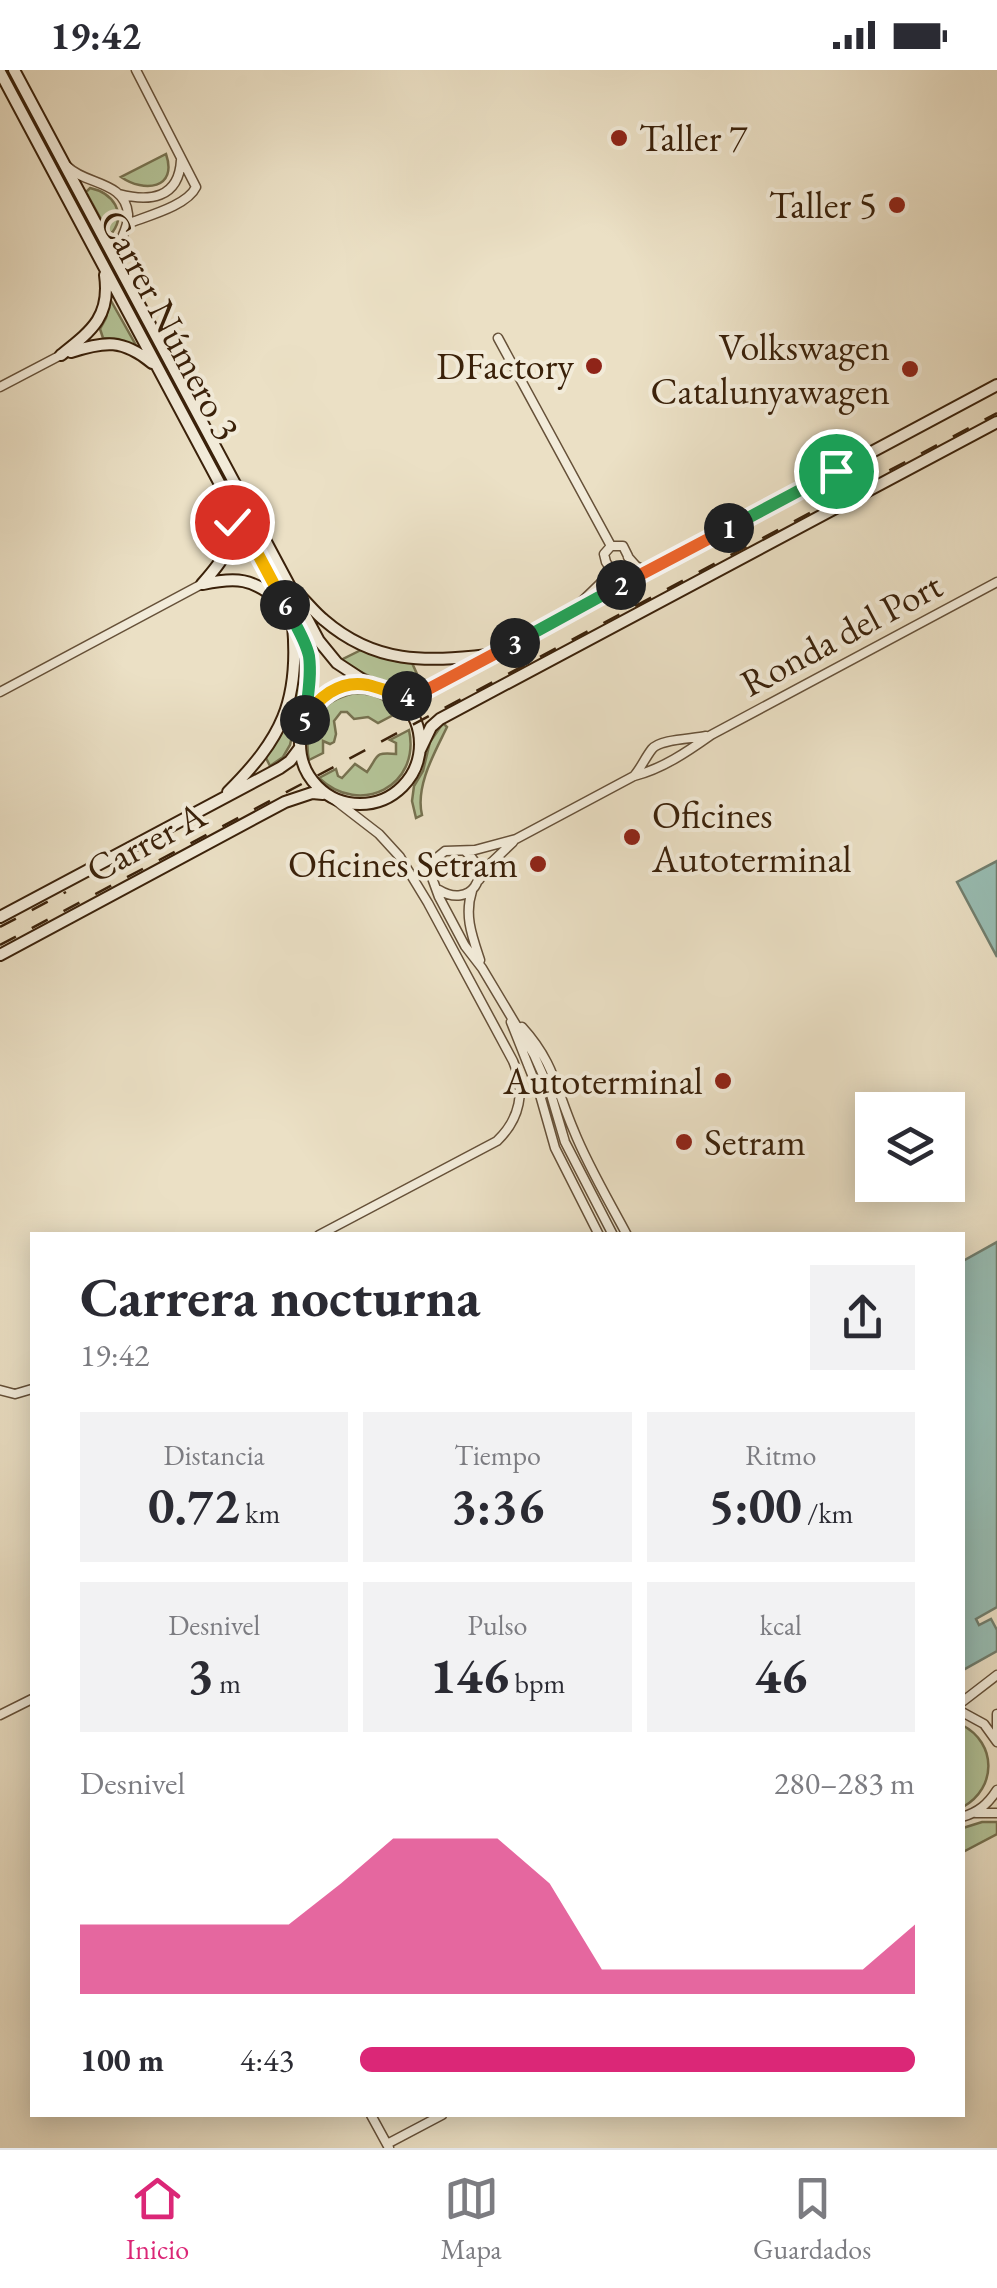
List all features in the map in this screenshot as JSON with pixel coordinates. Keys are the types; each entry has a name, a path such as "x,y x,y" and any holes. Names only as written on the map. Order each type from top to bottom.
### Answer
{"main road":[{"name":"Carrer Número 3","path":"14,70 318,641 343,669 372,686"},
{"name":"Carrer Número 3","path":"0,72 285,605 308,655 305,722"},
{"path":"61,355 91,330 101,315 106,285 104,265"},
{"path":"61,355 94,344 113,343 138,352 159,369"},
{"path":"997,384 421,693 408,696 349,684 333,690 314,706 305,722 300,748 306,773 328,795 360,805 387,798 407,783 431,727 443,717 997,422"},
{"path":"202,584 225,557 231,541 228,497"},
{"path":"202,584 244,580 263,588 285,605"},
{"path":"292,588 335,629 383,654 418,660 494,654"},
{"path":"220,800 263,754 284,716 294,679 292,620"},
{"path":"388,692 412,715 420,750"},
{"name":"Carrer A","path":"0,917 286,764 300,748"},
{"name":"Carrer A","path":"0,955 294,798 312,793 328,795"}],"street":[{"path":"127,224 164,210 194,192 195,182 136,70"},
{"path":"118,194 146,198 168,191 180,172 181,156"},
{"path":"62,159 78,176 108,186 127,208 127,224 116,256 118,266"},
{"path":"498,338 611,546"},
{"path":"0,388 61,355"},
{"path":"568,614 607,577 610,568 604,554 611,546 623,546 646,572"},
{"name":"Ronda del Port","path":"516,839 634,776 649,773 711,735 997,582"},
{"path":"0,692 202,584"},
{"name":"Ronda del Port","path":"634,776 656,745 711,735"},
{"path":"325,1232 490,1145 504,1134 515,1117 520,1091 517,1070 428,902 390,844 328,795"},
{"path":"516,839 475,850 444,851 434,860 431,875 465,946 482,968 542,1073 565,1142 611,1232"},
{"path":"482,968 468,921 468,903 490,864 516,839"},
{"path":"436,888 454,897 466,894 476,885 479,870 474,859 458,850"},
{"path":"506,1009 540,1095 559,1158 597,1232"},
{"path":"506,1009 543,1052 574,1132 625,1232"},
{"path":"4,1392 22,1394 30,1390"},
{"path":"965,1700 997,1675"},
{"path":"0,1716 30,1700"},
{"path":"965,1714 984,1724 997,1740"},
{"path":"997,1714 997,1740"},
{"path":"965,1817 986,1805 997,1790"},
{"path":"976,1813 997,1813"},
{"path":"372,2117 388,2146 439,2117"}],"green space":[{"path":"166,154 167,175 157,185 139,185 121,177"},
{"path":"90,188 105,194 118,211 112,233 86,192"},
{"path":"110,299 136,348 118,339 103,338 100,329"},
{"path":"363,649 412,663 422,685 391,684 341,660"},
{"path":"304,681 290,745 283,757 270,766 265,756 297,684"},
{"path":"355,693 379,698 399,712 378,723 368,717 354,719 341,712 334,721 334,742 323,741 323,753 309,760 308,736 317,716 332,702"},
{"path":"443,723 447,727 421,793 422,815 416,818 414,786 423,771 430,742"},
{"path":"409,730 406,767 384,790 352,795 319,778 336,769 342,778 355,764 367,772 378,756 396,754 396,743 390,740"},
{"path":"965,1727 982,1743 987,1754 987,1777 974,1799 965,1806"},
{"path":"997,1822 997,1834 965,1851 965,1827"}],"water":[{"path":"997,861 997,957 957,882"},
{"path":"997,1242 997,1607 976,1619 979,1625 991,1619 997,1630 997,1651 965,1669 965,1260"}],"railway":[{"path":"0,945 997,413"},
{"path":"0,927 66,892"}],"place":[{"name":"Taller 7","path":"619,138"},
{"name":"Taller 5","path":"897,205"},
{"name":"DFactory","path":"594,366"},
{"name":"Volkswagen Catalunyawagen","path":"910,369"},
{"name":"Oficines Autoterminal","path":"632,837"},
{"name":"Oficines Setram","path":"538,864"},
{"name":"Autoterminal","path":"723,1081"},
{"name":"Setram","path":"684,1142"}],"route":[{"path":"232,522 228,497 306,646 310,668 305,722 319,700 340,686 372,686 408,696 421,693 836,471"}]}
